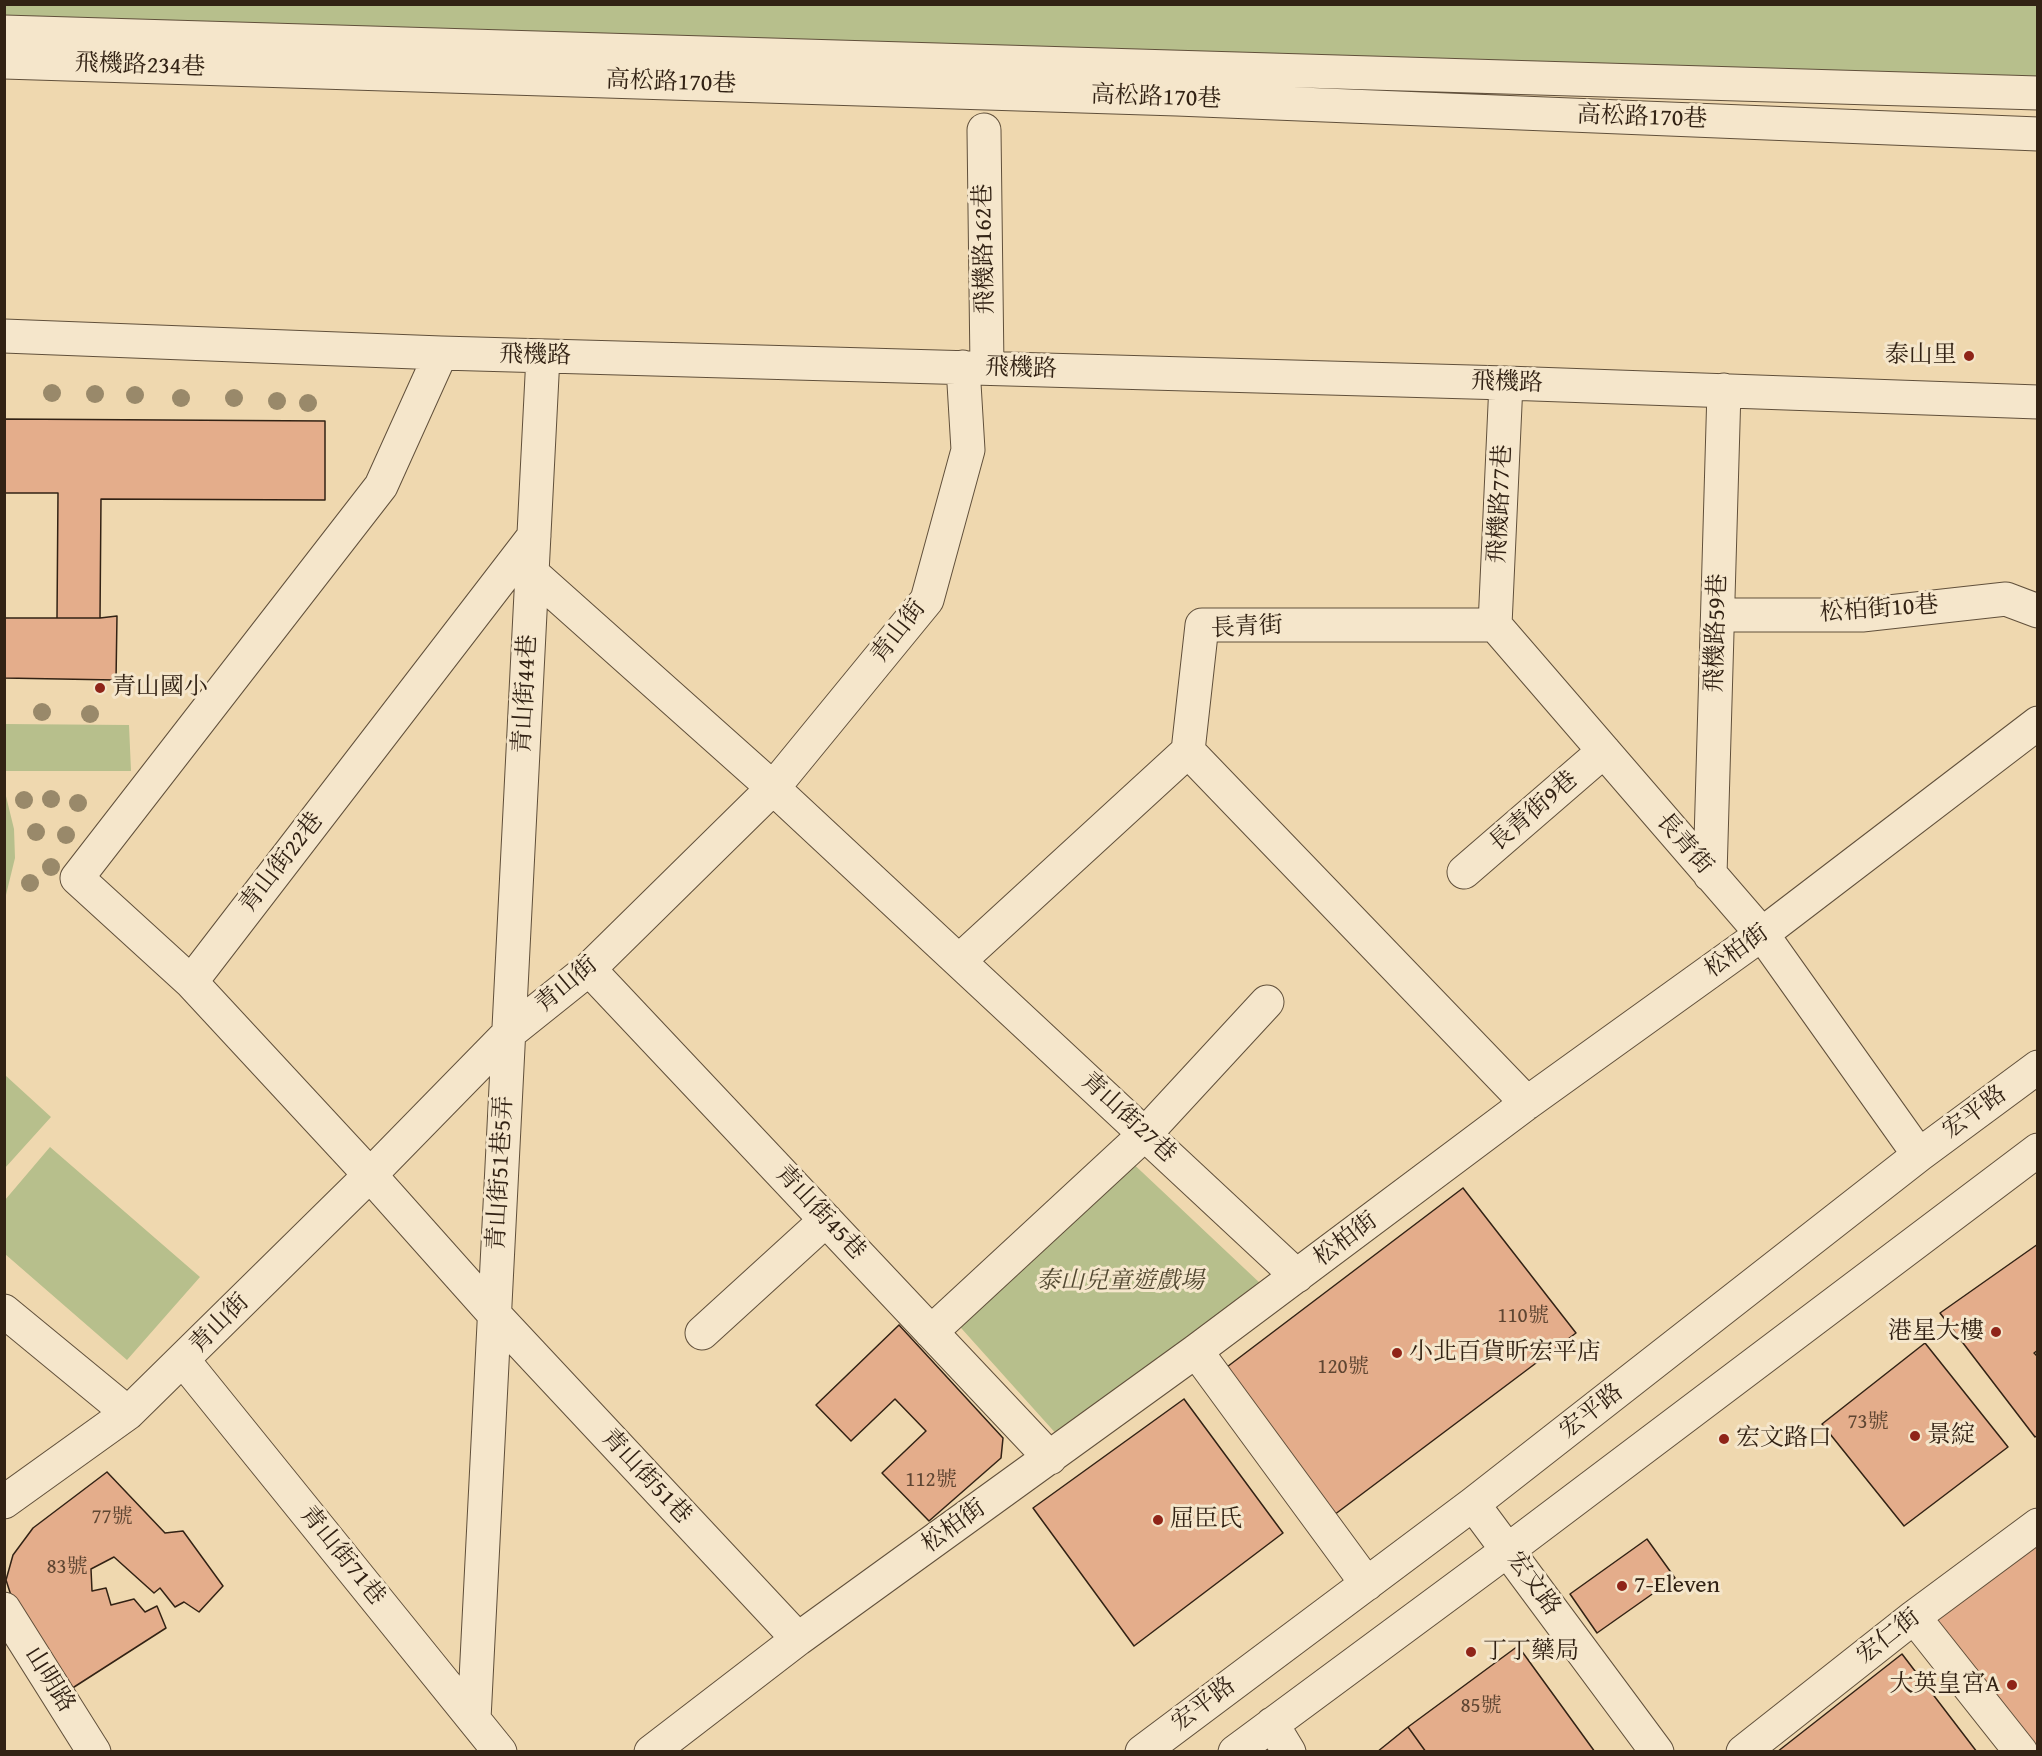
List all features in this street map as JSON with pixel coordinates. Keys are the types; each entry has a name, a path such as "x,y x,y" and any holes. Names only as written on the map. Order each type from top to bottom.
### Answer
{"street":[{"path":"4,32 2037,93"},
{"name":"飛機路234巷","path":"4,62 275,70"},
{"name":"高松路170巷","path":"275,70 1177,99 2037,134"},
{"name":"飛機路162巷","path":"975,368 984,130"},
{"name":"飛機路","path":"4,336 441,353 1506,383 2037,402"},
{"path":"370,1175 191,982 77,878 381,486 441,353"},
{"name":"青山街44巷","path":"508,1032 543,356"},
{"name":"青山街","path":"4,1502 128,1413 370,1175 508,1032 590,969 773,788 927,600 968,450 975,368"},
{"name":"飛機路77巷","path":"1495,625 1506,383"},
{"name":"飛機路59巷","path":"1710,875 1724,390"},
{"name":"青山街22巷","path":"191,982 534,536"},
{"path":"532,573 773,788"},
{"name":"松柏街10巷","path":"1718,615 1862,615 2006,599 2037,611"},
{"name":"長青街","path":"1188,751 1202,625 1495,625 1762,934 1919,1155"},
{"name":"松柏街","path":"651,1752 798,1640 1196,1351 1527,1103 1762,934 2037,723"},
{"path":"958,961 1188,751 1527,1103"},
{"name":"長青街9巷","path":"1464,872 1604,751"},
{"name":"青山街27巷","path":"773,788 1297,1276"},
{"name":"青山街45巷","path":"590,969 1050,1458"},
{"path":"931,1332 1144,1134 1267,1002"},
{"name":"青山街51巷5弄","path":"494,1314 508,1032"},
{"name":"宏平路","path":"1142,1752 1473,1504 1919,1155 2037,1067"},
{"path":"1235,1752 1508,1550 2037,1150"},
{"name":"青山街51巷","path":"370,1175 494,1314 798,1640"},
{"path":"702,1333 826,1220"},
{"path":"4,1311 128,1413"},
{"path":"474,1719 494,1314"},
{"path":"1196,1351 1367,1584"},
{"name":"青山街71巷","path":"183,1360 500,1752"},
{"name":"宏文路","path":"1473,1504 1657,1752"},
{"name":"宏仁街","path":"1743,1752 1914,1617 2037,1525"},
{"name":"山明路","path":"4,1609 94,1752"},
{"path":"1914,1617 2021,1752"},
{"path":"1272,1724 1289,1752"}],"green space":[{"path":"5,4 2037,4 2038,83 5,19"},
{"path":"5,724 129,725 131,771 5,771"},
{"path":"5,792 14,829 15,858 5,899"},
{"path":"5,1075 51,1117 5,1168"},
{"path":"50,1147 200,1277 127,1360 5,1254 5,1200"},
{"name":"泰山兒童遊戲場","path":"1125,1156 1262,1285 1059,1437 953,1319"}],"building":[{"path":"4,419 325,421 325,500 101,499 100,618 57,618 58,493 4,493"},
{"path":"117,616 116,680 4,678 4,618"},
{"name":"小北百貨昕宏平店","path":"1463,1188 1576,1333 1326,1521 1219,1373"},
{"name":"港星大樓","path":"2038,1244 2038,1350 2034,1353 2038,1357 2038,1435 2035,1437 1940,1313"},
{"path":"899,1325 1003,1438 1001,1458 929,1521 882,1473 926,1431 895,1399 851,1441 816,1405"},
{"name":"景綻","path":"1925,1343 2008,1447 1904,1526 1822,1424"},
{"name":"屈臣氏","path":"1184,1399 1283,1533 1134,1646 1033,1508"},
{"path":"107,1472 165,1533 183,1531 223,1586 199,1612 184,1602 175,1607 160,1588 154,1593 114,1557 91,1569 92,1591 106,1588 111,1605 134,1599 145,1612 157,1606 166,1628 71,1689 18,1617 6,1580 13,1555 33,1528"},
{"name":"7-Eleven","path":"1647,1539 1675,1578 1597,1633 1570,1594"},
{"name":"大英皇宮A","path":"2038,1545 2038,1749 1935,1621"},
{"path":"1518,1646 1595,1752 1426,1752 1408,1727"},
{"path":"1902,1654 1977,1752 1777,1752"},
{"path":"1408,1727 1426,1752 1377,1752"}],"place":[{"name":"泰山里","path":"1969,356"},
{"name":"青山國小","path":"100,688"},
{"name":"港星大樓","path":"1996,1332"},
{"name":"小北百貨昕宏平店","path":"1397,1353"},
{"name":"景綻","path":"1915,1436"},
{"name":"宏文路口","path":"1724,1439"},
{"name":"屈臣氏","path":"1158,1520"},
{"name":"7-Eleven","path":"1622,1586"},
{"name":"丁丁藥局","path":"1471,1652"},
{"name":"大英皇宮A","path":"2012,1685"}]}
